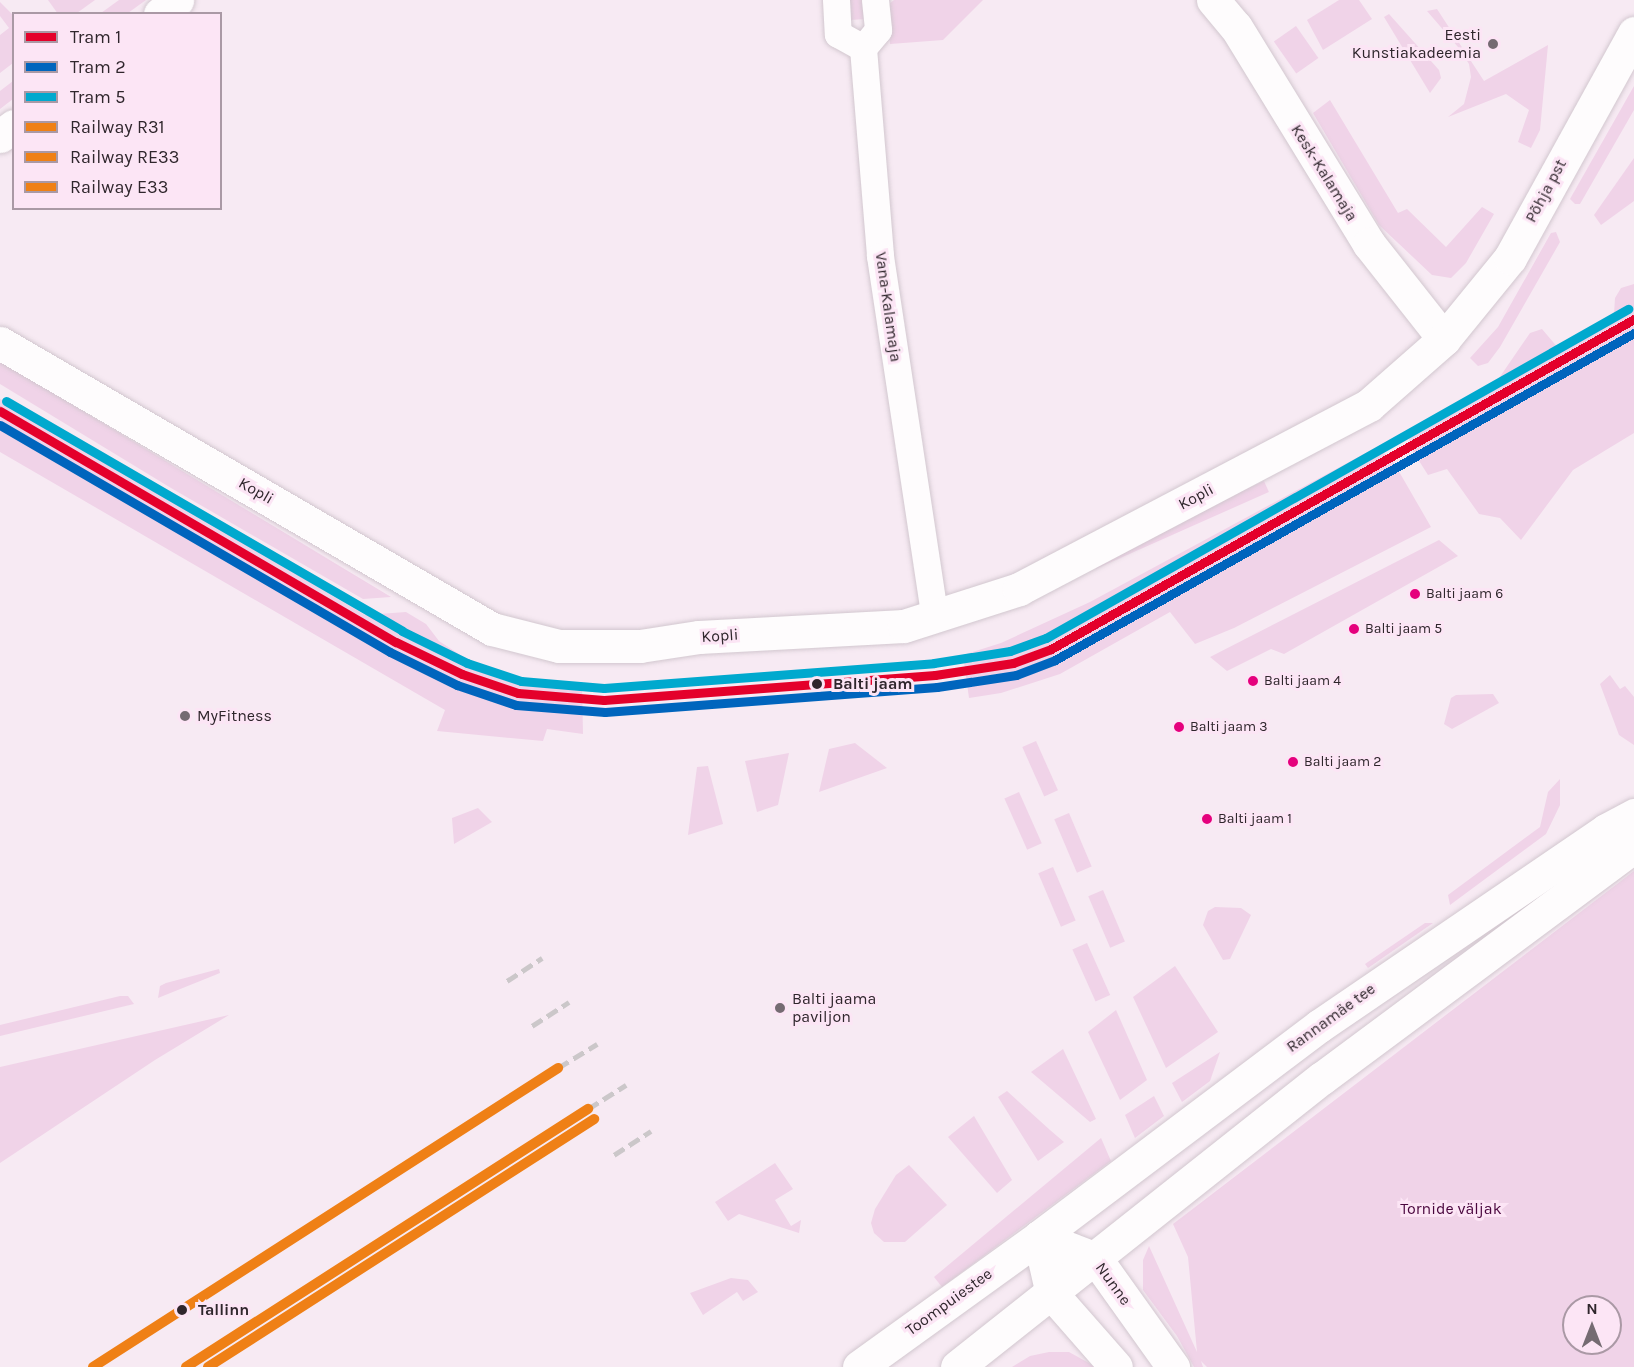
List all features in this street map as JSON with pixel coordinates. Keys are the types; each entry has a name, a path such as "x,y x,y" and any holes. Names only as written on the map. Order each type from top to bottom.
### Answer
{"street":[{"path":"162,12 177,0"},
{"path":"836,0 838,34 863,48 878,30 876,0"},
{"name":"Kesk-Kalamaja","path":"1213,0 1236,27 1369,244 1444,339"},
{"name":"Põhja pst","path":"1444,339 1510,258 1634,33"},
{"name":"Vana-Kalamaja","path":"863,48 880,256 935,618"},
{"name":"Kopli","path":"0,343 492,628 558,646 640,646 699,637 904,626 935,618 1019,589 1370,405 1444,339"},
{"name":"Rannamäe tee","path":"1040,1237 1318,1026 1634,815"},
{"path":"957,1367 1322,1078 1634,846"},
{"path":"1040,1237 1052,1294 1116,1367"},
{"name":"Nunne","path":"1040,1237 1096,1258 1173,1367"},
{"name":"Toompuiestee","path":"859,1367 1040,1237"}],"green space":[{"path":"48,0 95,0 78,12 57,12"},
{"path":"119,0 146,0 129,12 102,12"},
{"path":"848,0 864,0 865,19 851,20"},
{"path":"894,0 983,0 943,40 890,44 888,5"},
{"path":"1339,0 1359,0 1372,19 1323,50 1307,20"},
{"path":"0,2 12,14 12,64 0,73 0,35 9,28 0,16"},
{"path":"1437,9 1484,81 1548,45 1540,130 1531,148 1518,142 1529,110 1506,94 1448,117 1464,104 1471,77 1469,64 1458,47 1427,11"},
{"path":"1389,14 1439,70 1441,78 1430,93 1384,17"},
{"path":"1296,26 1318,58 1296,73 1274,41"},
{"path":"12,82 12,100 0,109 0,91"},
{"path":"1634,86 1634,110 1580,204 1575,204 1570,199"},
{"path":"1330,100 1398,213 1407,209 1446,247 1482,207 1494,214 1466,263 1451,278 1432,275 1379,225 1313,113"},
{"path":"1634,158 1634,201 1601,225 1594,215"},
{"path":"1556,232 1560,242 1500,347 1488,363 1478,366 1470,358 1498,327 1551,233"},
{"path":"1634,284 1634,433 1573,470 1521,540 1500,518 1479,514 1447,469 1428,475 1409,445 1409,431 1497,381 1530,333 1542,329 1559,349 1614,314 1615,298 1621,288"},
{"path":"0,361 391,597 363,599 171,488 0,384"},
{"path":"0,399 365,615 406,612 426,624 439,641 465,658 510,676 582,684 583,734 547,729 543,741 437,731 445,710 0,452"},
{"path":"1373,449 1390,456 1431,527 1234,628 1195,644 1170,612 1060,674 1001,693 969,698 963,655 1001,643 1090,602"},
{"path":"1264,481 1269,492 1096,569 1091,558"},
{"path":"1439,540 1458,556 1284,654 1271,649 1227,671 1210,657"},
{"path":"1610,675 1620,689 1625,686 1634,697 1634,745 1619,735 1600,684"},
{"path":"1493,694 1499,703 1452,729 1444,724 1451,698 1456,695"},
{"path":"1036,741 1058,790 1044,796 1022,747"},
{"path":"855,743 887,768 819,792 829,749"},
{"path":"789,753 778,805 757,812 745,761"},
{"path":"708,766 723,824 688,835 697,767"},
{"path":"1560,779 1560,805 1546,834 1450,905 1448,895 1540,827 1548,792"},
{"path":"1019,792 1042,843 1027,850 1004,799"},
{"path":"478,808 492,822 454,844 452,818"},
{"path":"1069,813 1092,866 1077,873 1054,819"},
{"path":"1053,867 1076,920 1061,927 1038,873"},
{"name":"Tornide väljak","path":"1634,871 1634,1367 1207,1367 1201,1361 1203,1367 1194,1367 1177,1336 1143,1290 1143,1260 1149,1246 1197,1352 1188,1257 1173,1224"},
{"path":"1103,890 1125,942 1110,948 1088,896"},
{"path":"1215,907 1241,908 1251,915 1230,959 1223,960 1203,925 1208,911"},
{"path":"1425,923 1433,923 1368,968 1365,964"},
{"path":"1087,943 1110,995 1096,1002 1072,950"},
{"path":"1175,966 1218,1032 1166,1068 1133,997"},
{"path":"219,969 220,973 158,998 160,986 166,983"},
{"path":"128,996 134,1004 0,1036 0,1025"},
{"path":"1116,1010 1147,1080 1120,1100 1088,1032"},
{"path":"229,1015 155,1060 0,1163 0,1067"},
{"path":"1063,1049 1096,1119 1090,1122 1031,1072"},
{"path":"1220,1052 1210,1081 1182,1102 1172,1083"},
{"path":"1007,1091 1064,1142 1038,1161 998,1097"},
{"path":"1154,1096 1164,1116 1135,1138 1125,1115"},
{"path":"974,1116 1012,1180 997,1193 948,1137"},
{"path":"1101,1138 1111,1161 942,1287 934,1277"},
{"path":"775,1163 793,1189 775,1200 791,1226 801,1220 799,1233 739,1214 728,1221 715,1202"},
{"path":"909,1165 947,1205 905,1242 884,1242 874,1233 871,1223 875,1209 896,1175"},
{"path":"731,1278 748,1280 758,1292 743,1301 737,1292 703,1315 690,1293"},
{"path":"1049,1352 1069,1352 1096,1367 1012,1367 1030,1356"}],"railway":[{"path":"507,981 542,958"},
{"path":"532,1026 569,1002"},
{"path":"558,1068 597,1044"},
{"path":"588,1109 626,1085"},
{"path":"614,1155 651,1131"}],"tram line":[{"name":"5","path":"6,401 402,631 467,663 521,681 604,688 934,663 1010,651 1046,638 1628,309"},
{"name":"1","path":"0,411 396,642 462,674 518,693 604,700 935,675 1013,663 1051,649 1634,319"},
{"name":"2","path":"0,425 390,652 457,685 516,705 605,712 937,687 1016,675 1055,660 1634,333"}],"rail line":[{"name":"R31","path":"93,1367 558,1068"},
{"name":"RE33","path":"186,1367 588,1109"},
{"name":"E33","path":"208,1367 594,1119"}],"place":[{"name":"Eesti Kunstiakadeemia","path":"1493,44"},
{"name":"Balti jaam 6","path":"1415,594"},
{"name":"Balti jaam 5","path":"1354,629"},
{"name":"Balti jaam 4","path":"1253,681"},
{"name":"Balti jaam","path":"817,684"},
{"name":"MyFitness","path":"185,716"},
{"name":"Balti jaam 3","path":"1179,727"},
{"name":"Balti jaam 2","path":"1293,762"},
{"name":"Balti jaam 1","path":"1207,819"},
{"name":"Balti jaama paviljon","path":"780,1008"},
{"name":"Tallinn","path":"182,1310"}]}
